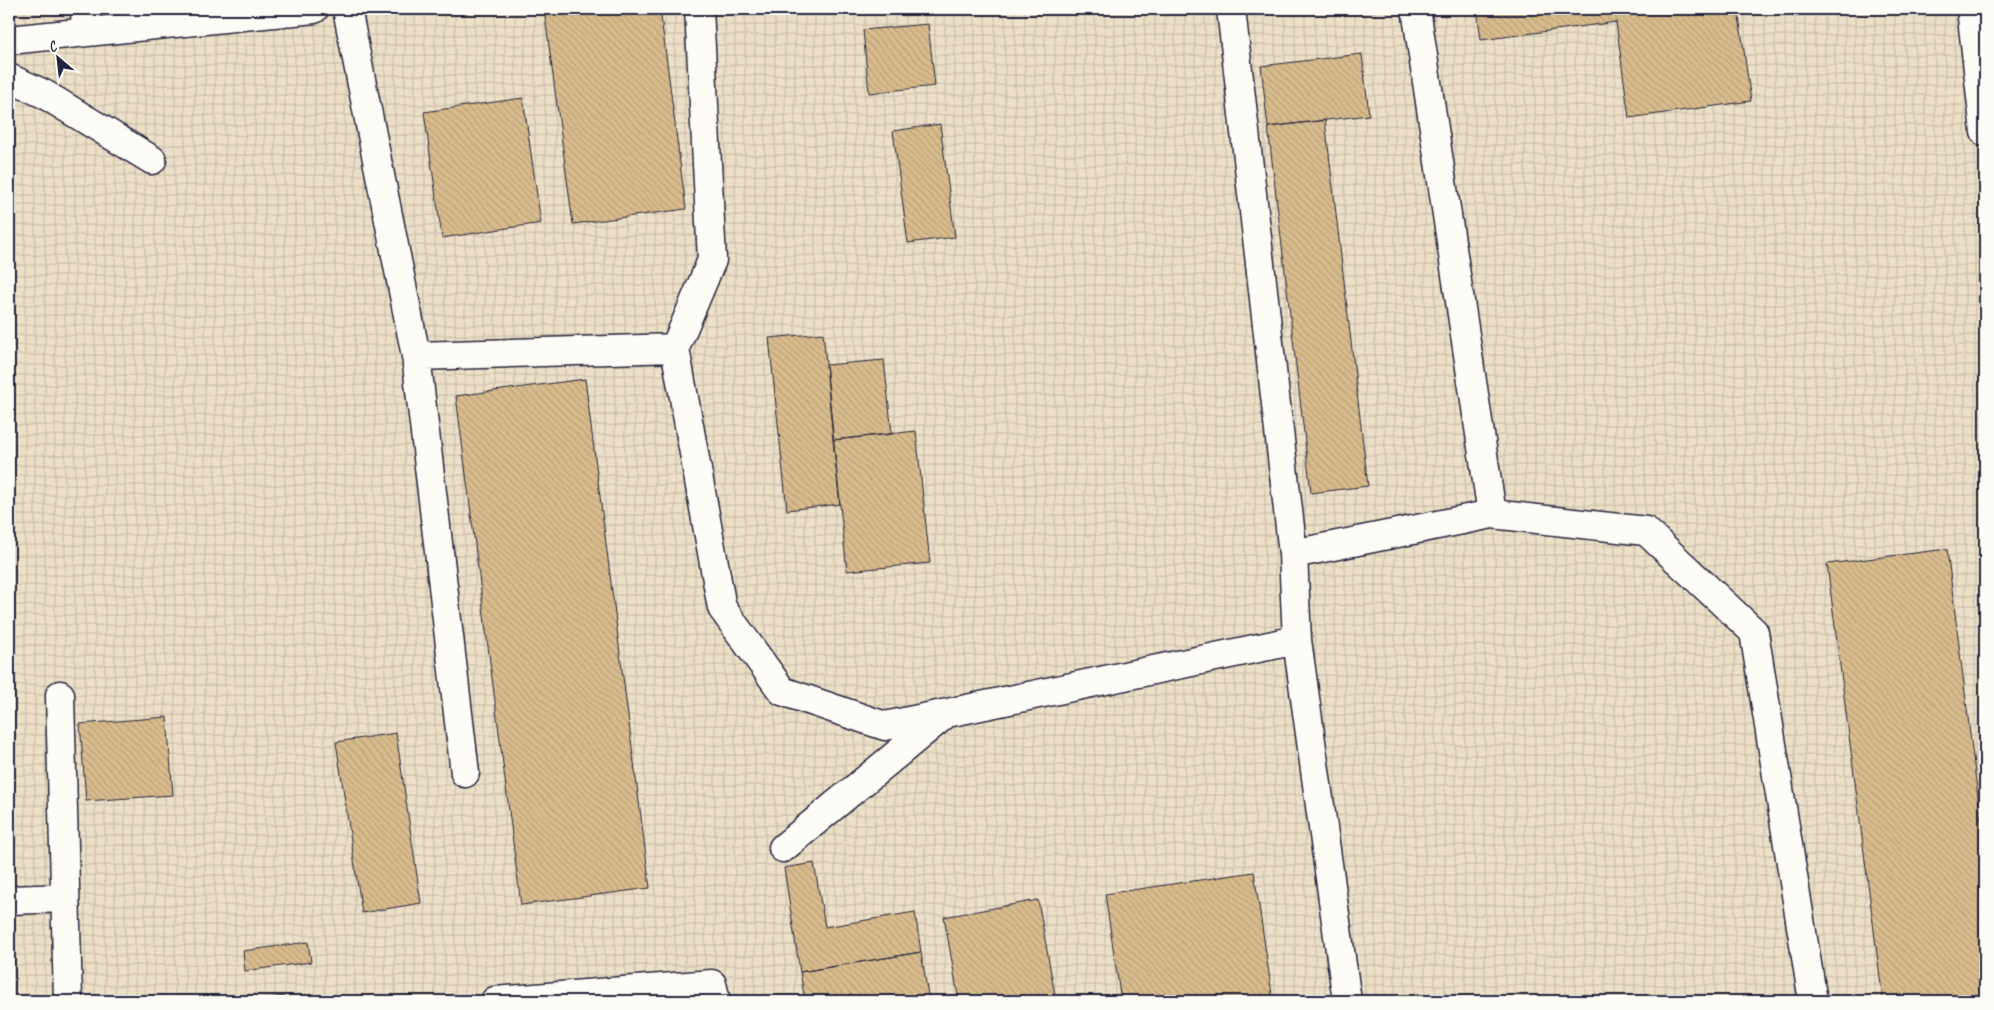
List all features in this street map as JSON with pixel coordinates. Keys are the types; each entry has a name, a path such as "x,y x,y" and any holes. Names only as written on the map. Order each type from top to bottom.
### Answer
{"lane":[{"path":"9,40 86,20 314,9"},
{"path":"348,9 416,356 466,773"},
{"path":"699,9 712,260 675,348 722,608 782,691 885,726 1297,640"},
{"path":"1231,9 1293,554 1297,640 1347,1001"},
{"path":"1416,9 1492,514"},
{"path":"1972,9 1985,132"},
{"path":"9,78 44,94 152,160"},
{"path":"416,356 675,348"},
{"path":"1293,554 1492,514 1646,531 1754,632 1813,1001"},
{"path":"60,695 68,1001"},
{"path":"782,848 946,714"},
{"path":"9,900 65,898"},
{"path":"495,1001 712,984 716,1001"}],"shaded area":[{"path":"9,9 1985,9 1985,1001 9,1001"}],"building":[{"path":"544,9 660,9 686,209 573,224"},
{"path":"1477,9 1738,9 1751,101 1629,118 1616,22 1481,40"},
{"path":"928,24 935,86 869,93 863,30"},
{"path":"1362,54 1369,115 1268,127 1261,66"},
{"path":"523,98 541,223 442,238 424,112"},
{"path":"1325,120 1368,486 1311,493 1268,127"},
{"path":"940,124 955,237 908,243 893,131"},
{"path":"823,333 840,504 787,510 769,338"},
{"path":"884,360 892,434 833,440 826,365"},
{"path":"585,379 650,888 521,905 456,396"},
{"path":"916,431 930,563 847,571 833,440"},
{"path":"1947,549 1985,853 1985,1001 1883,1001 1827,564"},
{"path":"167,717 173,795 86,801 80,724"},
{"path":"396,733 421,903 362,913 336,742"},
{"path":"814,863 825,927 915,912 921,952 800,972 784,868"},
{"path":"1254,872 1273,1001 1121,1001 1105,894"},
{"path":"1038,900 1056,1001 959,1001 944,917"},
{"path":"308,942 311,962 245,971 243,951"},
{"path":"921,952 929,1001 805,1001 800,972"},
{"path":"284,996 285,1001 248,1001"}]}
